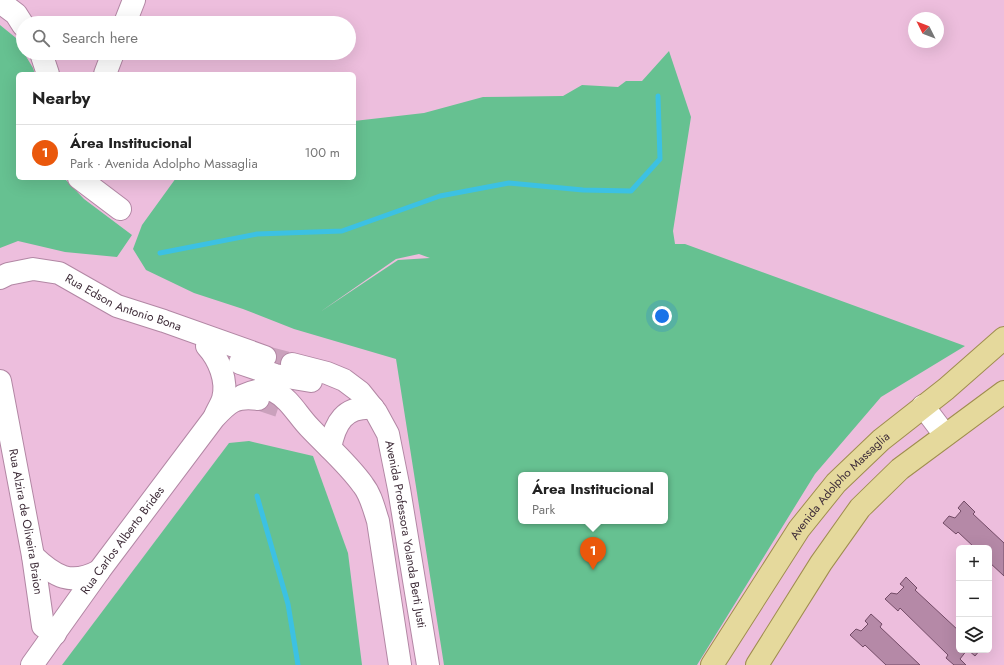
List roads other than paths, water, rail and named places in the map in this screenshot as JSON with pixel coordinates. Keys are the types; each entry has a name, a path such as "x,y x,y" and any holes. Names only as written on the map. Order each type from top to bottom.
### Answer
{"main road":[{"name":"Avenida Adolpho Massaglia","path":"712,665 799,529 836,483 881,440 946,389 1004,338"},
{"path":"757,665 821,563 860,508 900,469 1004,392"}],"street":[{"path":"128,16 134,0"},
{"path":"0,2 17,16"},
{"path":"43,60 47,72"},
{"path":"106,72 110,60"},
{"path":"82,180 120,209"},
{"name":"Rua Edson Antonio Bona","path":"0,278 8,274 33,270 59,273 117,306 164,321 255,354"},
{"path":"164,321 207,346 241,363 275,375 306,381 344,380"},
{"name":"Rua Carlos Alberto Brides","path":"32,665 99,572 235,405 223,399 224,386 222,374 218,361 207,346"},
{"name":"Avenida Professora Yolanda Berti Justi","path":"292,364 327,373 344,380 360,392 376,412 388,434 399,489 428,665"},
{"name":"Rua Alzira de Oliveira Braion","path":"0,381 33,556 43,626 55,634"},
{"path":"235,405 252,391 273,391 288,400 301,418"},
{"path":"923,406 945,435"},
{"path":"282,407 301,418"},
{"path":"330,448 333,434 338,422 347,413 363,408 372,408"},
{"name":"Avenida Professora Yolanda Berti Justi","path":"301,418 363,485 372,501 378,521 400,665"},
{"path":"33,556 44,567 64,578 79,579 99,572"}],"waterway":[{"path":"160,253 257,234 342,231 440,196 509,183 583,190 631,191 660,159 658,96"},
{"path":"257,496 288,604 298,665"}],"tunnel":[{"path":"265,357 292,364"},
{"path":"258,399 282,407"}],"place":[{"name":"Área Institucional","path":"593,570"}]}
